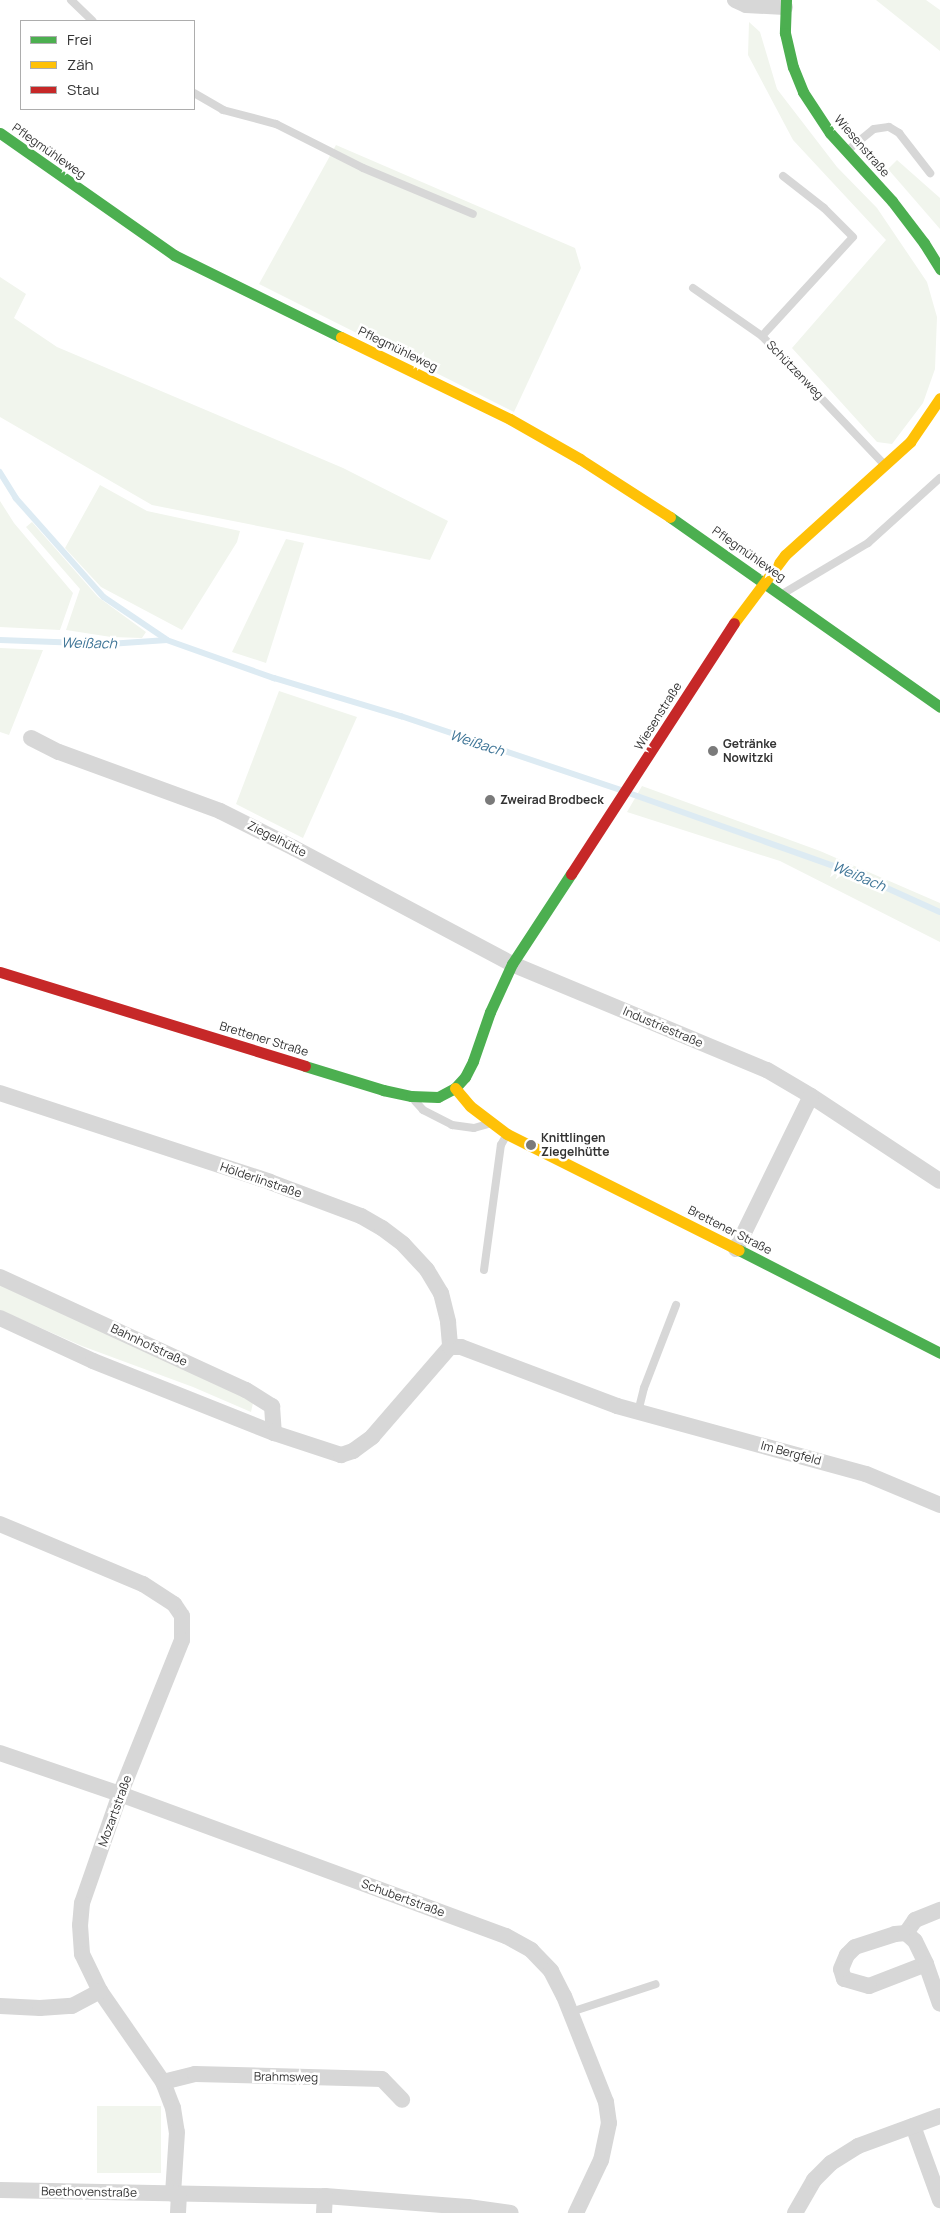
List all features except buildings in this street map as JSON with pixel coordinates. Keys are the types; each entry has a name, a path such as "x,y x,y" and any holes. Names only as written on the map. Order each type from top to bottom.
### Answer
{"street":[{"path":"735,0 746,5 785,4"},
{"name":"Wiesenstraße","path":"785,4 785,33 793,67 803,92 830,133 892,201 924,243 940,269"},
{"name":"Pflegmühleweg","path":"0,133 174,255 510,419 580,459 695,533 940,707"},
{"name":"Wiesenstraße","path":"455,1088 465,1077 473,1061 490,1012 512,964 634,779 723,638 785,555 886,466 910,442 940,398"},
{"name":"Ziegelhütte","path":"31,738 59,752 220,811 294,848 512,964"},
{"name":"Industriestraße","path":"512,964 767,1070 811,1096 940,1181"},
{"name":"Brettener Straße","path":"0,972 383,1090 411,1096 438,1097 455,1088 470,1106 491,1124 507,1134 940,1353"},
{"name":"Hölderlinstraße","path":"0,1093 270,1182 361,1216 404,1244 427,1270 441,1293 448,1322 450,1347"},
{"path":"736,1249 811,1096"},
{"name":"Bahnhofstraße","path":"0,1277 246,1390 272,1406 274,1432"},
{"path":"0,1318 93,1361 274,1432 341,1455 353,1452 372,1437 450,1347"},
{"name":"Im Bergfeld","path":"450,1347 461,1347 638,1412 866,1474 940,1505"},
{"name":"Mozartstraße","path":"0,1524 143,1584 174,1604 182,1616 182,1640 120,1794 82,1903 80,1926 82,1954 100,1991 162,2082 173,2108 177,2132 176,2194"},
{"name":"Schubertstraße","path":"0,1753 120,1794 506,1936 531,1950 551,1971 571,2012 606,2102 609,2123 601,2160 576,2213"},
{"path":"906,1933 915,1920 940,1910"},
{"path":"926,1964 869,1986 844,1979 841,1969 846,1955 855,1947 895,1934 906,1933 916,1941 926,1964 940,2004"},
{"path":"0,2006 40,2008 72,2006 100,1991"},
{"name":"Brahmsweg","path":"162,2082 195,2074 382,2079 402,2100"},
{"path":"795,2213 814,2180 831,2163 858,2146 940,2116"},
{"path":"913,2126 940,2200"},
{"name":"Beethovenstraße","path":"0,2190 325,2196 511,2213"},
{"path":"176,2194 178,2213"},
{"path":"324,2213 325,2196"}],"lane":[{"path":"71,0 92,20"},
{"path":"195,94 222,110 276,124 363,168 473,214"},
{"path":"847,151 874,129 888,127 900,133 930,173"},
{"path":"762,336 853,237 824,208 783,176"},
{"name":"Schützenweg","path":"693,288 762,336 886,466"},
{"name":"Pflegmühleweg","path":"782,594 868,543 940,478"},
{"path":"411,1096 423,1110 452,1125 474,1128 491,1124"},
{"path":"484,1270 501,1146 507,1134"},
{"path":"638,1412 644,1388 676,1305"},
{"path":"571,2012 656,1984"}],"shaded area":[{"path":"876,0 926,0 940,10 940,51"},
{"path":"749,22 760,32 777,89 837,167 877,208 927,282 937,317 935,369 923,403 892,444 877,442 792,348 886,240 793,140 748,55"},
{"path":"336,145 575,248 581,268 514,412 259,284"},
{"path":"897,160 940,198 940,229 888,169"},
{"path":"0,277 26,294 14,318 57,347 343,468 448,521 430,560 152,505 0,417"},
{"path":"100,485 147,511 240,531 237,542 182,630 101,587 65,548"},
{"path":"0,501 14,523 73,593 60,630 0,627"},
{"path":"32,522 98,597 146,632 142,638 111,637 66,630 80,589 26,527"},
{"path":"286,539 304,543 266,663 232,652"},
{"path":"0,648 43,650 9,735 0,732"},
{"path":"279,691 357,717 303,838 236,804"},
{"path":"642,786 820,851 940,903 940,942 780,861 627,812"},
{"path":"0,1285 242,1396 253,1403 251,1412 193,1387 82,1346 0,1310"},
{"path":"97,2106 161,2106 161,2173 97,2173"}],"waterway":[{"path":"0,472 16,498 104,597 166,639"},
{"name":"Weißach","path":"0,640 109,644 167,640 274,678 401,716 621,790"},
{"name":"Weißach","path":"629,793 854,873 940,912"}],"traffic: fast":[{"path":"786,0 785,33 793,67 803,92 830,133 892,201 924,243 940,269"},
{"path":"0,133 174,255 341,337"},
{"path":"670,517 940,707"},
{"path":"305,1066 383,1090 411,1096 438,1097 455,1088 465,1077 473,1061 490,1012 512,964 571,874"},
{"path":"739,1250 940,1353"}],"traffic: slow":[{"path":"341,337 510,419 580,459 670,517"},
{"path":"734,623 785,555 910,442 940,398"},
{"path":"455,1088 470,1106 507,1134 739,1250"}],"traffic: jam":[{"path":"571,874 734,623"},
{"path":"0,972 305,1066"}],"place":[{"name":"Getränke Nowitzki","path":"713,751"},
{"name":"Zweirad Brodbeck","path":"490,800"},
{"name":"Knittlingen Ziegelhütte","path":"531,1145"}]}
